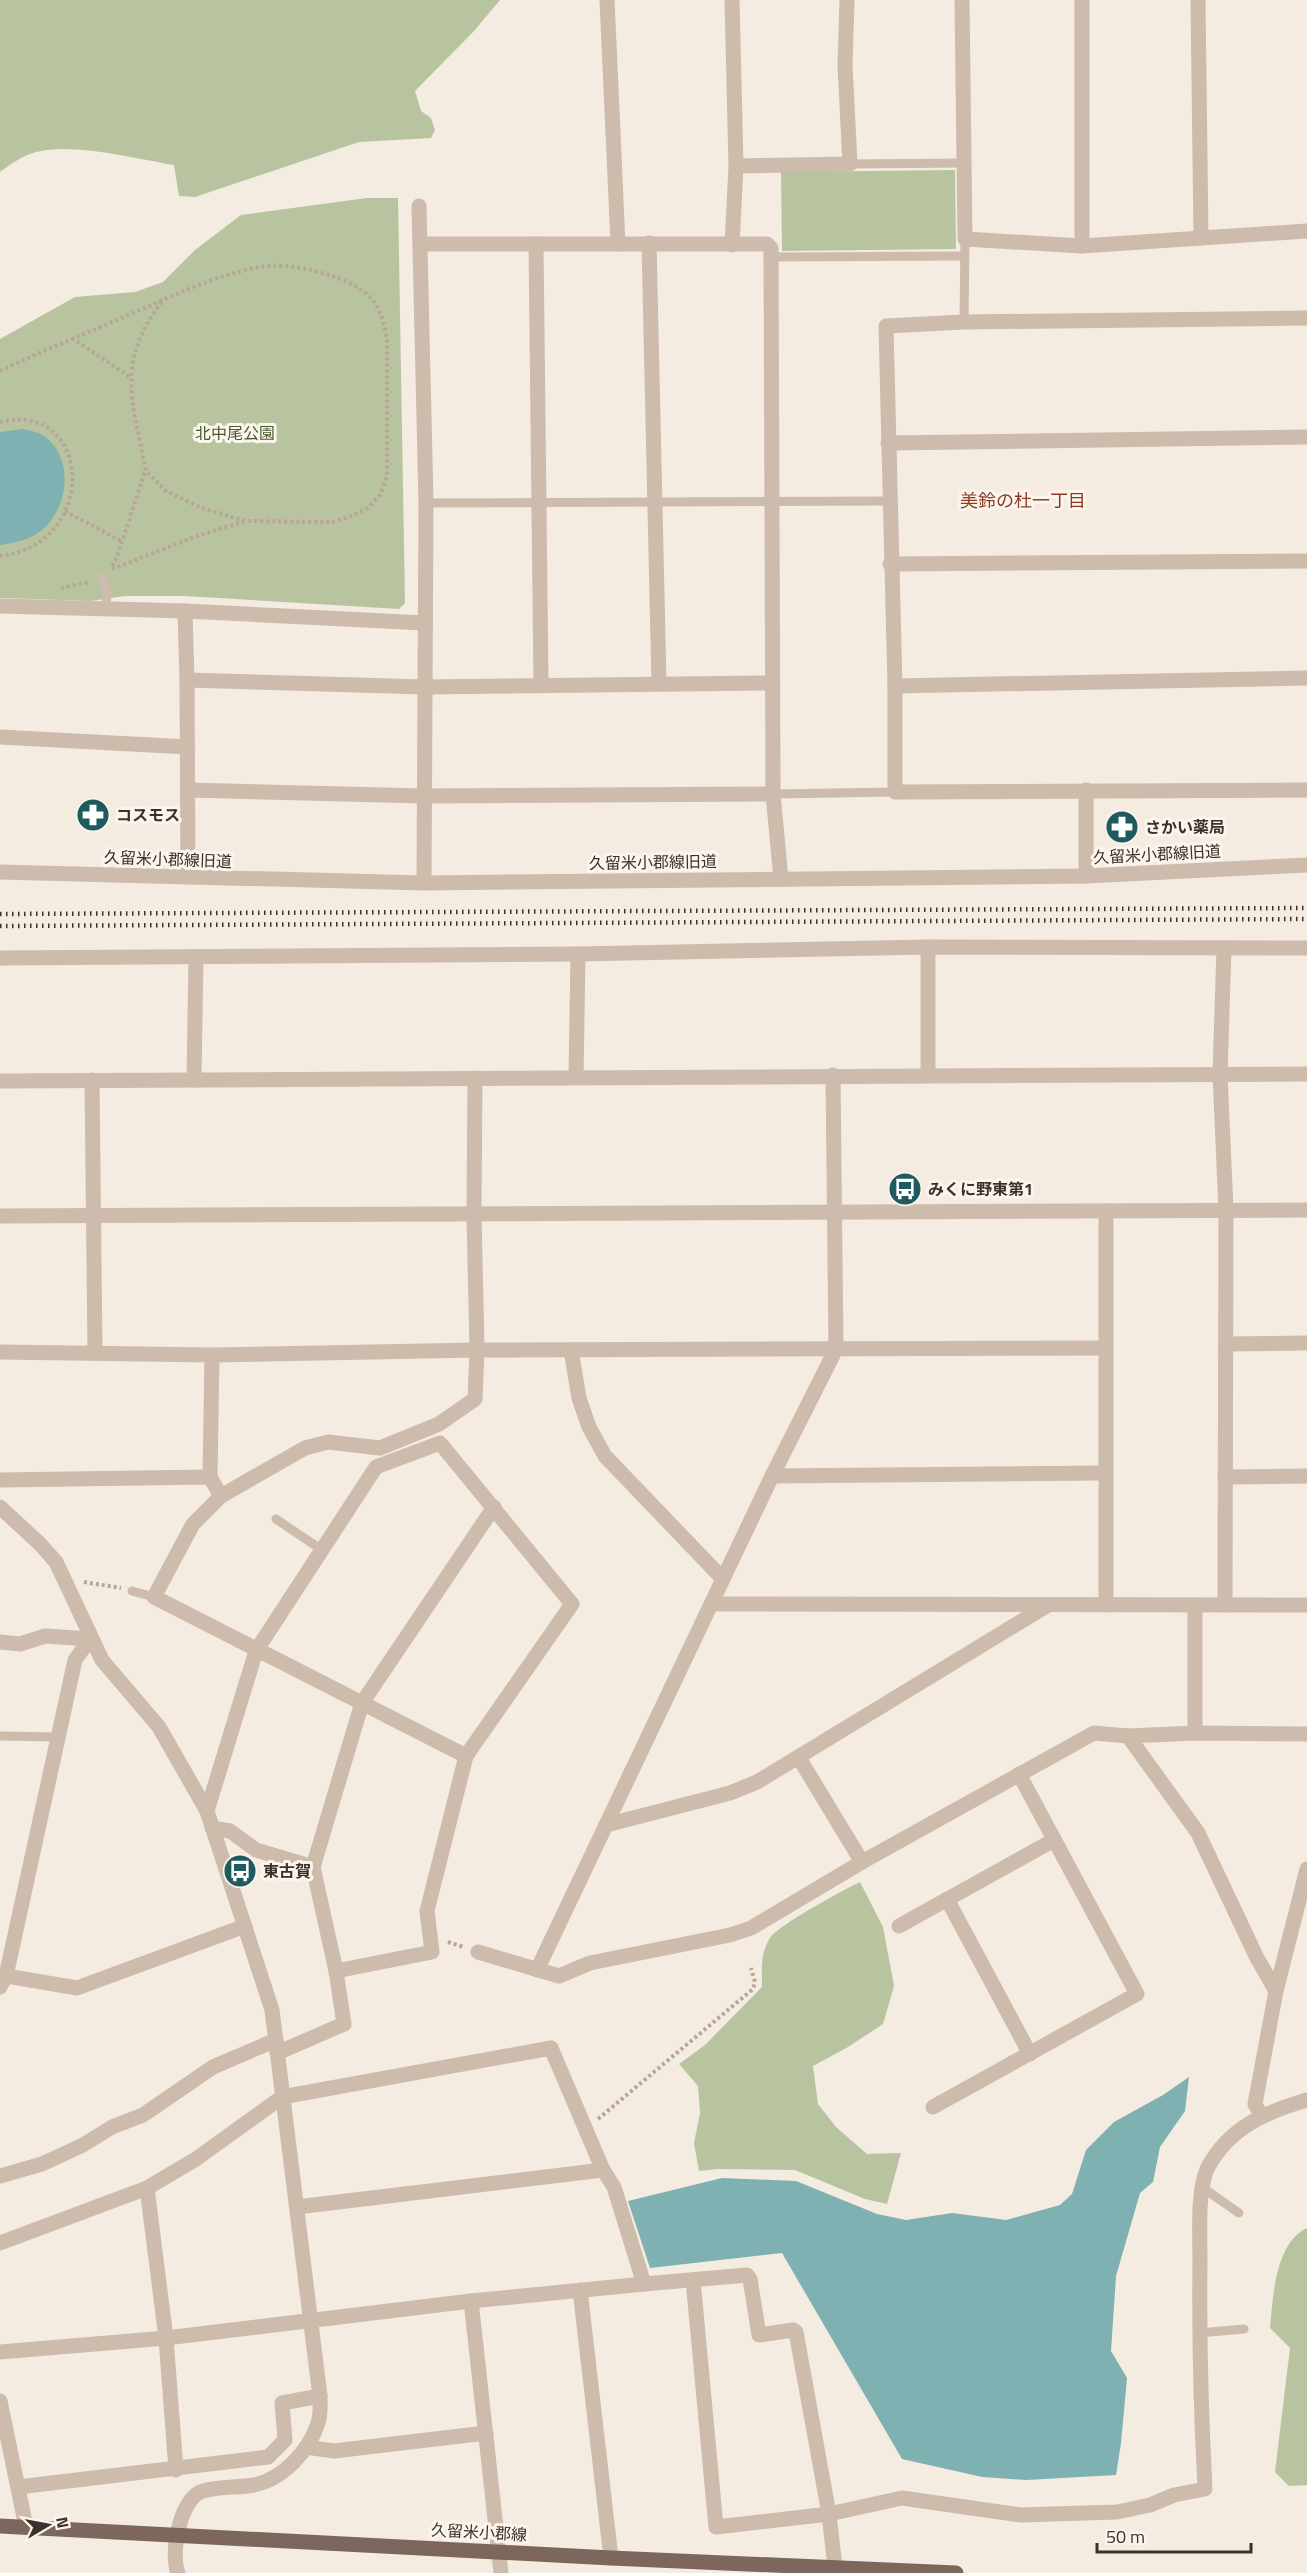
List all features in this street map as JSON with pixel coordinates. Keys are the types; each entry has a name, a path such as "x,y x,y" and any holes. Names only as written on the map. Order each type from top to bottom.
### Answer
{"main road":[{"name":"久留米小郡線","path":"0,2526 499,2551 723,2568 835,2566 956,2573"}],"street":[{"path":"607,0 618,244"},
{"path":"732,0 736,166 732,245"},
{"path":"736,166 850,164 845,65 847,0"},
{"path":"962,0 965,239 1082,246 1307,231"},
{"path":"1082,0 1082,246"},
{"path":"1198,0 1201,238"},
{"path":"419,206 426,503 424,883"},
{"path":"649,243 658,684"},
{"path":"421,244 767,244 771,248 773,794 781,879"},
{"path":"536,244 542,684"},
{"path":"1307,318 964,322 886,326 890,564 895,686 895,792 1307,790"},
{"path":"888,443 1307,437"},
{"path":"890,564 1307,561"},
{"path":"0,606 185,611 425,623"},
{"path":"185,611 188,877"},
{"path":"895,686 1307,678"},
{"path":"187,680 425,687 772,683"},
{"path":"0,737 188,747"},
{"path":"188,790 424,796 773,794"},
{"path":"1086,790 1086,876"},
{"name":"久留米小郡線旧道","path":"0,872 424,883 1086,876 1307,865"},
{"path":"928,947 928,1074"},
{"path":"0,958 578,954 928,947 1307,948"},
{"path":"1224,948 1220,1074 1226,1210 1225,1605"},
{"path":"576,1077 578,954"},
{"path":"194,1080 196,957"},
{"path":"0,1081 928,1074 1307,1074"},
{"path":"537,1970 772,1476 836,1349 833,1075"},
{"path":"466,1756 154,1597 193,1524 221,1496 305,1448 328,1442 380,1448 439,1424 475,1399 477,1350 474,1214 475,1078"},
{"path":"92,1080 95,1352"},
{"path":"0,1216 1307,1210"},
{"path":"1106,1211 1106,1605"},
{"path":"1226,1344 1307,1343"},
{"path":"0,1352 212,1355 477,1350 1106,1348"},
{"path":"571,1350 579,1398 589,1427 605,1456 723,1580"},
{"path":"212,1355 210,1477 221,1496"},
{"path":"207,1810 256,1651 376,1467 440,1443 572,1604 466,1756 427,1911 432,1952 336,1971"},
{"path":"772,1476 1105,1473"},
{"path":"1226,1477 1307,1476"},
{"path":"0,1480 210,1477"},
{"path":"0,1507 56,1562 90,1639 102,1660 159,1727 207,1810 272,2010 321,2396 319,2422 306,2447 289,2466 268,2480 203,2491 191,2498 177,2536 174,2554 178,2573"},
{"path":"0,2176 42,2164 83,2145 112,2127 143,2115 213,2067 344,2024 336,1971 313,1867 362,1703 494,1507"},
{"path":"711,1604 1307,1605"},
{"path":"606,1825 730,1793 757,1782 1048,1605"},
{"path":"1195,1605 1195,1733"},
{"path":"0,1642 20,1644 45,1636 90,1639"},
{"path":"90,1639 75,1660 2,1979 77,1988 245,1926"},
{"path":"478,1952 559,1976 590,1964 741,1932 1094,1733 1128,1736 1195,1733 1307,1734"},
{"path":"1128,1736 1198,1833 1257,1958 1276,1991"},
{"path":"799,1758 862,1862"},
{"path":"933,2107 1137,1994 1019,1774"},
{"path":"212,1828 230,1831 256,1850 313,1867"},
{"path":"899,1926 1054,1840"},
{"path":"1262,2115 1255,2104 1276,1991 1307,1869"},
{"path":"947,1899 1030,2054"},
{"path":"0,2243 147,2188 196,2159 282,2097 550,2048 603,2170 614,2187 644,2284"},
{"path":"693,2280 716,2527 829,2514 902,2498 1021,2514 1117,2512 1150,2505 1174,2495 1205,2489 1200,2333 1200,2230 1203,2188 1207,2169 1219,2149 1232,2134 1262,2115 1307,2100"},
{"path":"297,2207 603,2170"},
{"path":"147,2188 166,2338 176,2469"},
{"path":"0,2352 166,2338 471,2301 747,2275 750,2279 759,2334 793,2330 796,2332 829,2514 835,2566"},
{"path":"580,2290 611,2558"},
{"path":"471,2301 501,2573"},
{"path":"18,2487 268,2457 285,2440 282,2403 321,2396"},
{"path":"0,2402 26,2527"},
{"path":"306,2447 334,2451 486,2433"}],"lane":[{"path":"850,164 965,163"},
{"path":"964,322 965,239"},
{"path":"771,257 964,256"},
{"path":"426,503 889,501"},
{"path":"102,576 107,593 106,609"},
{"path":"773,794 895,792"},
{"path":"276,1519 322,1550"},
{"path":"132,1591 154,1597"},
{"path":"0,1736 58,1737"},
{"path":"1203,2188 1239,2213"},
{"path":"1200,2333 1244,2329"}],"path":[{"path":"0,371 71,338 163,300 222,277 261,266 285,265 326,275 356,286 369,296 384,320 387,340 387,476 380,495 368,508 332,522 245,521 202,508 166,491 146,471"},
{"path":"163,300 147,322 133,355 130,377 146,471 117,557 109,570 200,535 245,521"},
{"path":"71,338 130,377"},
{"path":"0,422 16,418 40,424 58,437 69,451 73,488 65,511 47,537 34,546 0,556"},
{"path":"65,511 121,541"},
{"path":"51,591 86,583 102,576"},
{"path":"66,1582 76,1580 132,1591"},
{"path":"430,1936 478,1952"},
{"path":"586,2128 753,1989 755,1982 751,1968"}],"green space":[{"path":"0,0 500,0 474,31 415,91 421,111 431,118 435,130 431,138 359,142 195,197 179,196 174,165 105,152 51,149 17,160 0,172"},
{"path":"955,170 956,249 782,251 781,172"},
{"name":"北中尾公園","path":"367,198 398,198 405,603 399,609 184,596 125,596 91,601 0,598 0,339 75,297 135,292 163,282 195,250 241,215"},
{"path":"860,1882 883,1927 894,1986 883,2024 813,2066 818,2104 836,2127 867,2154 901,2153 887,2204 865,2199 795,2170 718,2169 699,2171 694,2143 700,2113 698,2086 679,2064 705,2045 762,1987 763,1956 775,1932 812,1908"},
{"path":"1307,2228 1307,2485 1289,2486 1275,2472 1290,2348 1270,2328 1275,2287 1282,2258 1296,2235"}],"water":[{"path":"23,429 42,435 54,446 61,459 64,487 55,514 46,526 27,539 0,545 0,432"},
{"path":"1189,2077 1185,2111 1160,2147 1153,2182 1140,2193 1116,2276 1111,2351 1127,2378 1116,2475 1026,2480 982,2477 902,2459 782,2253 650,2268 628,2201 722,2178 796,2181 877,2214 906,2220 952,2213 1006,2220 1060,2205 1072,2194 1086,2150 1114,2122 1163,2095"}],"railway":[{"path":"0,914 1307,908"},
{"path":"0,926 1307,919"}],"place":[{"name":"コスモス","path":"93,815"},
{"name":"さかい薬局","path":"1122,827"},
{"name":"みくに野東第1","path":"905,1189"},
{"name":"東古賀","path":"240,1871"}],"district":[{"name":"美鈴の杜一丁目","path":"1023,501"}]}
